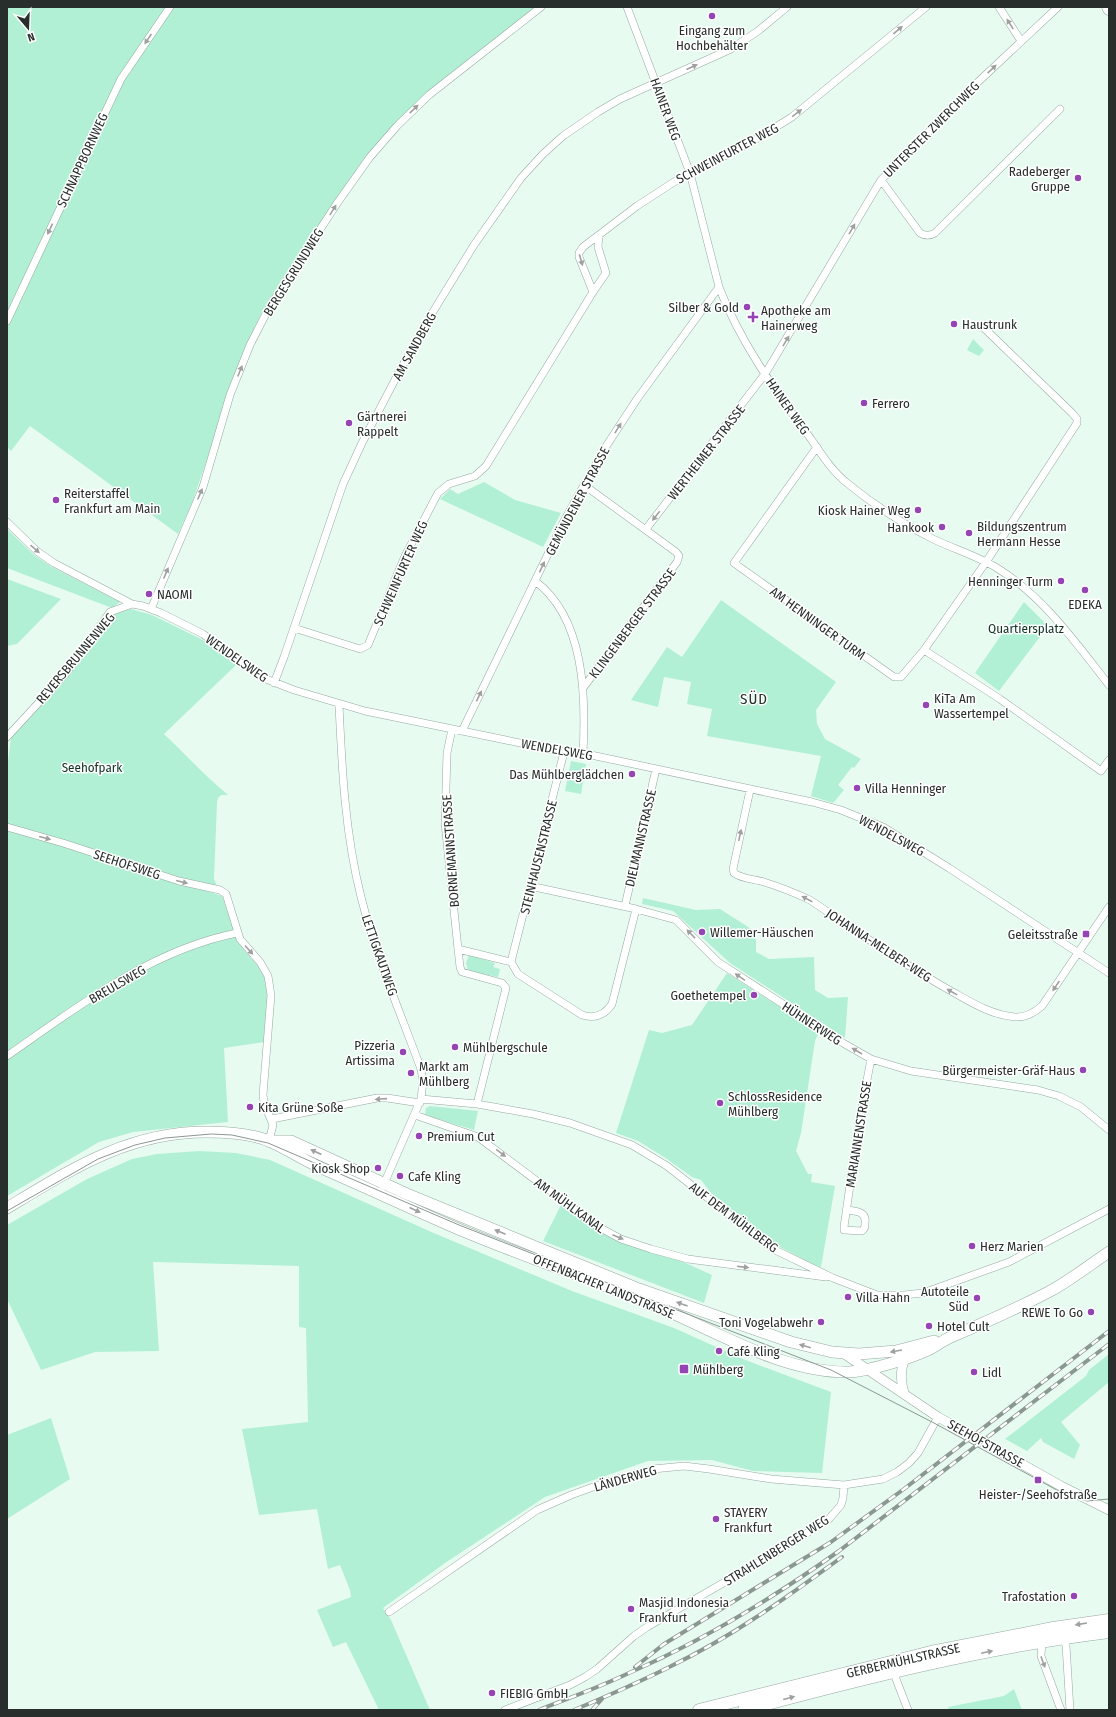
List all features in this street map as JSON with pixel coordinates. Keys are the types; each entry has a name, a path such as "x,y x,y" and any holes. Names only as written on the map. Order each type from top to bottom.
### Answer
{"main road":[{"name":"OFFENBACHER LANDSTRASSE","path":"7,1208 86,1162 119,1147 138,1141 165,1136 206,1132 232,1133 269,1141 291,1141 385,1184 639,1289 804,1346 843,1353 859,1354 890,1352 947,1339 970,1330 1054,1288 1104,1260 1109,1252"},
{"name":"OFFENBACHER LANDSTRASSE","path":"269,1141 308,1162 460,1230 658,1307 720,1336 794,1364 844,1372 867,1369 928,1350 947,1339"},
{"path":"702,1327 703,1318 708,1314"},
{"name":"GERBERMÜHLSTRASSE","path":"699,1710 902,1659 1053,1628 1109,1620"},
{"name":"GERBERMÜHLSTRASSE","path":"749,1709 894,1671 1041,1641 1109,1632"}],"street":[{"name":"SCHNAPPBORNWEG","path":"7,321 121,79 170,7"},
{"name":"BERGESGRUNDWEG","path":"151,609 203,487 233,388 250,345 270,306 347,189 370,157 397,126 429,95 541,7"},
{"name":"HAINER WEG","path":"627,7 657,82 697,194 719,287 734,321 765,374 838,475 883,510 933,539 986,562 1023,587 1040,603 1078,645 1109,685"},
{"name":"AM SANDBERG","path":"274,683 343,484 362,442 406,359 474,245 524,174 552,146 598,112 620,99 731,49 758,31 787,7"},
{"name":"SCHWEINFURTER WEG","path":"593,292 579,257 579,252 582,247 637,206 690,173 750,143 792,117 926,7"},
{"path":"999,7 1022,41"},
{"name":"UNTERSTER ZWERCHWEG","path":"765,374 880,180 978,82 1058,7"},
{"path":"880,180 920,233 924,236 932,235 941,228 1060,109"},
{"name":"SCHWEINFURTER WEG","path":"294,628 360,649 368,645 405,556 438,493 449,484 475,476 486,466 606,273 598,247 598,235"},
{"name":"GEMÜNDENER STRASSE","path":"462,731 564,521 584,485 637,399 719,287"},
{"name":"AM HENNINGER TURM","path":"817,447 734,563 894,677 898,678 904,676 986,562 1073,432 1077,421 1072,413 984,328"},
{"name":"WERTHEIMER STRASSE","path":"646,529 765,374"},
{"path":"584,485 646,529"},
{"name":"WENDELSWEG","path":"7,522 38,552 54,563 132,604 151,609 203,634 244,665 274,683 339,705 564,752 583,753 827,806 852,814 882,827 949,868 1109,973"},
{"name":"KLINGENBERGER STRASSE","path":"583,688 677,562 679,556 676,552 646,529"},
{"path":"535,581 550,593 561,609 578,656 583,688 583,753"},
{"name":"REVERSBRUNNENWEG","path":"7,737 66,673 110,612 132,604"},
{"path":"924,650 1000,699 1101,771 1109,760"},
{"name":"LETTIGKAUTWEG","path":"339,705 345,810 356,871 370,929 421,1069 423,1081 420,1101 415,1115 380,1194"},
{"name":"BORNEMANNSTRASSE","path":"452,729 447,753 445,823 460,971 502,983 506,986 477,1104"},
{"name":"STEINHAUSENSTRASSE","path":"511,962 564,752"},
{"name":"DIELMANNSTRASSE","path":"625,906 656,769"},
{"name":"JOHANNA-MELBER-WEG","path":"750,790 733,869 734,874 743,878 763,881 792,891 810,900 923,975 986,1010 1016,1017 1027,1016 1035,1012 1042,1006 1078,953"},
{"name":"SEEHOFSWEG","path":"7,827 63,843 179,881 220,890 226,894 237,933"},
{"name":"HÜHNERWEG","path":"530,886 636,908 676,920 718,962 843,1043 871,1059 898,1068 927,1074 1038,1090 1059,1096 1081,1107 1109,1130"},
{"path":"1078,953 1109,907"},
{"path":"458,949 511,962 518,974 576,1011 586,1016 598,1016 612,1004 636,908"},
{"path":"237,933 266,970 268,976 271,996 263,1095 266,1109 272,1120 272,1129 269,1141"},
{"name":"BREULSWEG","path":"7,1056 66,1014 143,968 200,942 237,933"},
{"name":"MARIANNENSTRASSE","path":"846,1210 859,1122 871,1059"},
{"name":"AUF DEM MÜHLBERG","path":"272,1120 377,1098 387,1098 477,1104 532,1114 570,1123 632,1146 667,1166 772,1249 833,1278 877,1295 923,1293 1009,1262 1109,1208"},
{"name":"AM MÜHLKANAL","path":"415,1115 478,1136 597,1226 621,1239 688,1259 833,1278"},
{"name":"SEEHOFSTRASSE","path":"843,1353 938,1417 1061,1486 1109,1510"},
{"path":"904,1393 900,1375 905,1358"},
{"name":"LÄNDERWEG","path":"388,1612 537,1510 578,1492 642,1471 663,1467 684,1466 771,1479 844,1485 883,1479 897,1472 909,1463 918,1453 938,1417"},
{"name":"STRAHLENBERGER WEG","path":"505,1710 570,1685 584,1677 597,1669 629,1640 648,1627 782,1549 829,1519 841,1506 844,1485"},
{"path":"1060,1710 1041,1656 1041,1641 1043,1636 1053,1628 1063,1638 1066,1645 1070,1710"},
{"path":"902,1659 894,1671 908,1710"},
{"path":"749,1709 758,1695"}],"green space":[{"path":"7,7 537,7 427,92 366,156 266,304 246,346 192,503 178,534 30,426 11,451 7,447"},
{"path":"973,339 984,350 979,356 967,350"},
{"path":"484,482 515,500 561,513 543,547 440,499 450,489 458,494"},
{"path":"7,529 34,555 52,567 120,602 112,608 7,568"},
{"path":"7,579 61,599 17,644 7,646"},
{"path":"721,600 836,682 816,710 817,724 825,739 861,759 854,768 852,767 838,785 844,790 833,803 811,796 821,756 707,736 712,709 687,704 691,682 664,677 658,707 631,700 667,647 682,657"},
{"name":"Quartiersplatz","path":"1024,602 1048,626 999,691 975,673"},
{"name":"Seehofpark","path":"131,609 152,615 203,640 236,665 164,734 203,773 228,795 221,795 217,802 214,879 217,886 169,876 7,825 7,771 11,737 70,674 112,617 116,613"},
{"path":"571,761 586,764 581,794 565,791"},
{"path":"7,829 222,896 236,936 244,950 264,973 268,996 265,1042 224,1048 228,1122 133,1132 99,1142 7,1196"},
{"path":"643,898 696,910 720,909 756,932 756,952 769,959 814,957 815,990 828,998 848,997 845,1038 730,963 673,911 642,904"},
{"path":"469,955 495,963 493,967 500,969 498,977 468,971 466,963"},
{"path":"727,973 819,1032 815,1041 801,1133 796,1151 808,1174 812,1174 811,1182 835,1186 821,1267 816,1266 778,1246 712,1194 701,1180 692,1177 638,1141 616,1133 649,1030 662,1033 692,1025"},
{"path":"430,1106 478,1111 474,1130 428,1116 425,1114 426,1108"},
{"path":"199,1151 236,1153 270,1160 436,1234 572,1291 674,1328 743,1359 831,1392 822,1473 753,1471 712,1460 648,1461 545,1497 445,1563 383,1608 391,1620 430,1710 379,1710 346,1642 333,1647 317,1610 351,1597 350,1590 340,1565 328,1569 317,1509 259,1515 242,1429 308,1422 306,1328 299,1327 299,1266 153,1262 159,1351 95,1352 41,1370 7,1299 7,1225 87,1179 132,1159 157,1154"},
{"path":"563,1201 609,1233 668,1255 712,1275 704,1303 543,1241"},
{"path":"1109,1354 1109,1382 1061,1422 1080,1445 1074,1459 1043,1442 1041,1438 1027,1451 1005,1439 1086,1376 1089,1370"},
{"path":"51,1418 70,1479 7,1519 7,1435"},
{"path":"1014,1689 1022,1710 949,1710 948,1707 1004,1696"}],"tram line":[{"path":"7,1211 98,1159 135,1145 165,1138 211,1134 232,1135 268,1143 459,1225 831,1370 934,1423 1066,1495 1087,1501 1109,1499"}],"railway":[{"path":"635,1667 664,1644 831,1542 904,1489 1109,1331"},
{"path":"539,1710 607,1683 684,1647 763,1602 839,1551 1109,1344"},
{"path":"574,1710 620,1690 711,1645 777,1603 842,1557"},
{"path":"592,1710 602,1699"}],"place":[{"name":"Eingang zum Hochbehälter","path":"712,16"},
{"name":"Radeberger Gruppe","path":"1078,178"},
{"name":"Silber & Gold","path":"747,307"},
{"name":"Apotheke am Hainerweg","path":"753,317"},
{"name":"Haustrunk","path":"954,324"},
{"name":"Ferrero","path":"864,403"},
{"name":"Gärtnerei Rappelt","path":"349,423"},
{"name":"Reiterstaffel Frankfurt am Main","path":"56,500"},
{"name":"Kiosk Hainer Weg","path":"918,510"},
{"name":"Hankook","path":"942,527"},
{"name":"Bildungszentrum Hermann Hesse","path":"969,533"},
{"name":"Henninger Turm","path":"1061,581"},
{"name":"EDEKA","path":"1085,590"},
{"name":"NAOMI","path":"149,594"},
{"name":"KiTa Am Wassertempel","path":"926,705"},
{"name":"Das Mühlberglädchen","path":"632,774"},
{"name":"Villa Henninger","path":"857,788"},
{"name":"Willemer-Häuschen","path":"702,932"},
{"name":"Geleitsstraße","path":"1086,934"},
{"name":"Goethetempel","path":"754,995"},
{"name":"Mühlbergschule","path":"455,1047"},
{"name":"Pizzeria Artissima","path":"403,1052"},
{"name":"Bürgermeister-Gräf-Haus","path":"1083,1070"},
{"name":"Markt am Mühlberg","path":"411,1073"},
{"name":"SchlossResidence Mühlberg","path":"720,1103"},
{"name":"Kita Grüne Soße","path":"250,1107"},
{"name":"Premium Cut","path":"419,1136"},
{"name":"Kiosk Shop","path":"378,1168"},
{"name":"Cafe Kling","path":"400,1176"},
{"name":"Herz Marien","path":"972,1246"},
{"name":"Villa Hahn","path":"848,1297"},
{"name":"Autoteile Süd","path":"977,1298"},
{"name":"REWE To Go","path":"1091,1312"},
{"name":"Toni Vogelabwehr","path":"821,1322"},
{"name":"Hotel Cult","path":"929,1326"},
{"name":"Café Kling","path":"719,1351"},
{"name":"Mühlberg","path":"684,1369"},
{"name":"Lidl","path":"974,1372"},
{"name":"Heister-/Seehofstraße","path":"1038,1480"},
{"name":"STAYERY Frankfurt","path":"716,1519"},
{"name":"Trafostation","path":"1074,1596"},
{"name":"Masjid Indonesia Frankfurt","path":"631,1609"},
{"name":"FIEBIG GmbH","path":"492,1693"}],"district":[{"name":"SÜD","path":"754,699"}]}
